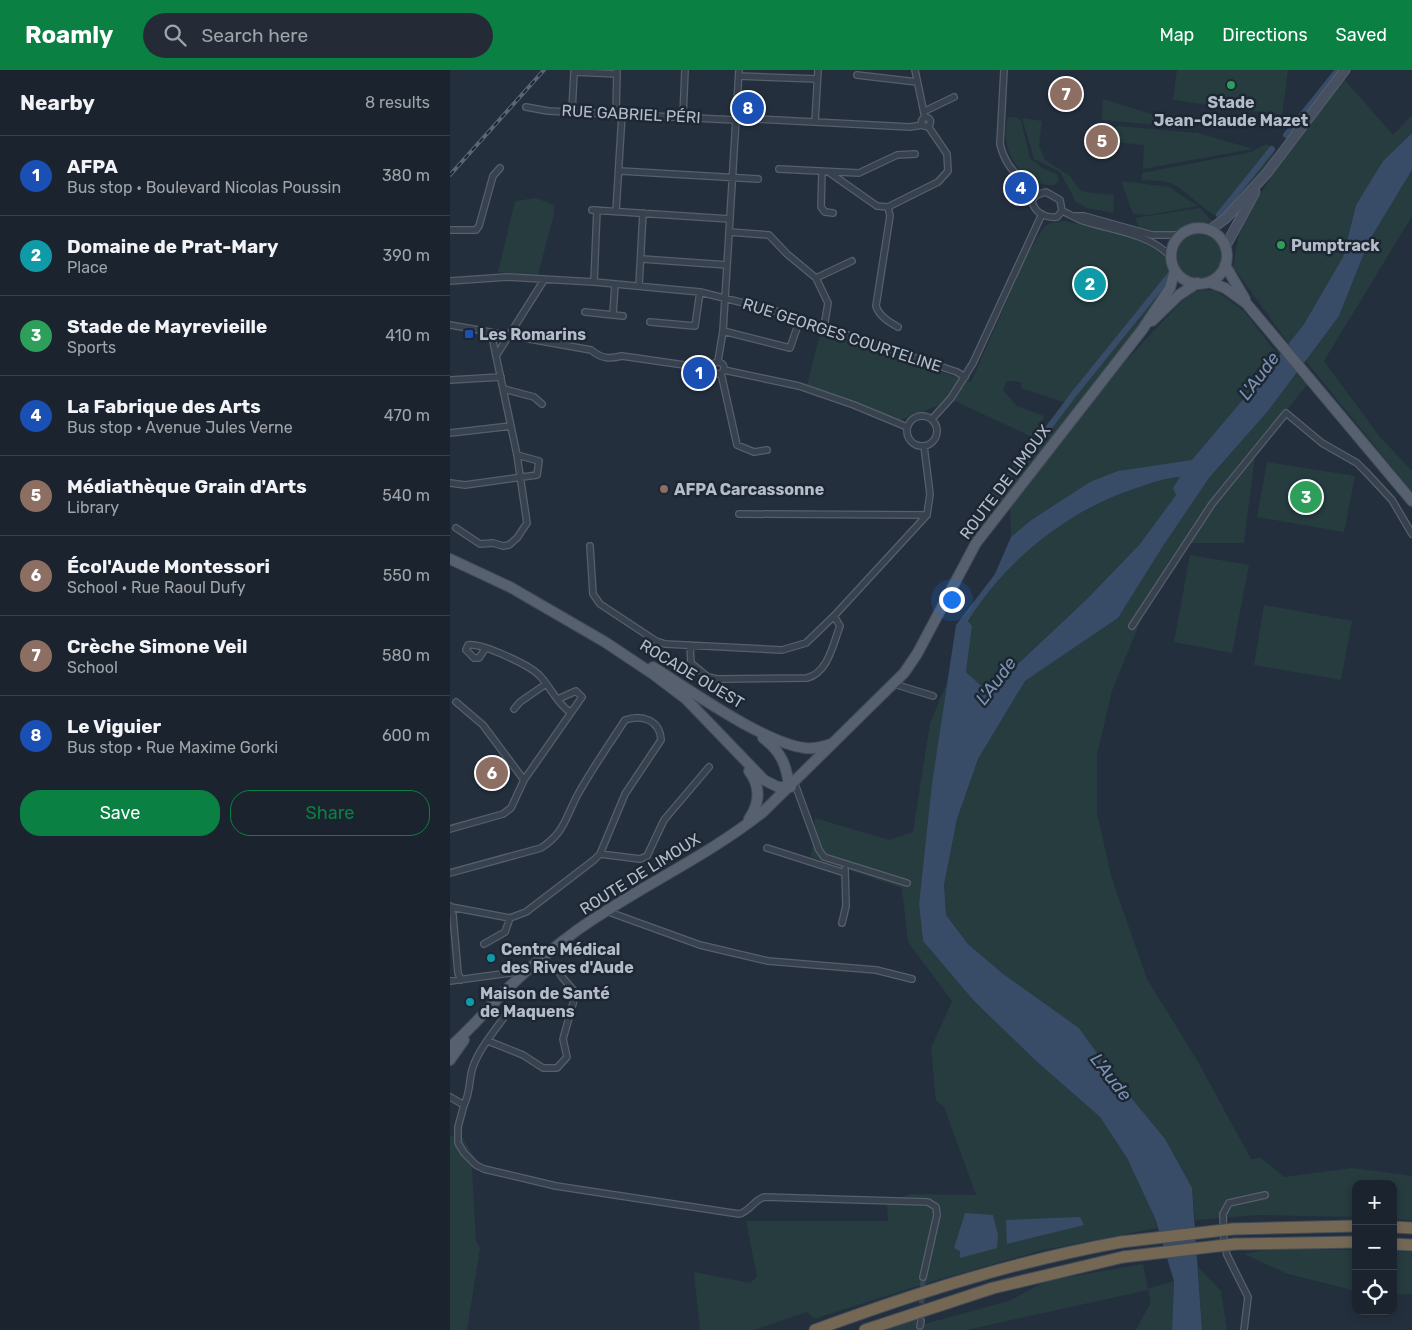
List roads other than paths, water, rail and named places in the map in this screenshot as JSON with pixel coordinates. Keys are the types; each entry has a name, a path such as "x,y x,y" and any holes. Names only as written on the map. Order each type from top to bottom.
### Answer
{"highway":[{"path":"815,1330 992,1270 1068,1252 1121,1242 1233,1229 1352,1226"},
{"path":"1397,1227 1412,1228"},
{"path":"865,1330 993,1288 1123,1257 1235,1244 1352,1242"},
{"path":"1397,1244 1412,1245"}],"main road":[{"path":"1210,230 1226,218 1266,173 1345,70"},
{"path":"1225,247 1266,173"},
{"path":"1246,303 1225,288 1209,282 1197,283 1184,279 1175,270 1171,258 1173,245 1180,235 1195,228 1210,230 1220,237 1225,247 1225,266 1246,303 1412,501"},
{"path":"1209,282 1225,266"},
{"path":"1142,330 1170,288 1175,270"},
{"path":"1142,330 1179,295 1197,283"},
{"name":"ROUTE DE LIMOUX","path":"848,730 894,684 917,654 962,567 994,517 1142,330"},
{"name":"ROCADE OUEST","path":"450,559 510,587 783,743 806,748 833,743"},
{"name":"ROCADE OUEST","path":"605,642 686,699 740,758 764,780 778,787 794,788"},
{"path":"733,716 769,742 780,753 794,788"},
{"path":"794,788 837,745 848,730"},
{"path":"794,788 833,743 848,730"},
{"name":"ROCADE OUEST","path":"740,758 754,778 758,798 756,810 744,826"},
{"name":"ROUTE DE LIMOUX","path":"472,1028 528,970 552,949 606,911 744,826 794,788"},
{"path":"450,1046 472,1028"},
{"path":"450,1060 472,1028"}],"street":[{"path":"683,116 685,70"},
{"path":"815,122 818,70"},
{"path":"830,173 877,206 888,208 938,182 948,171 947,154 922,120 925,118 925,111 915,70"},
{"path":"1004,70 1000,138 1002,155 1008,168 1035,197"},
{"path":"572,112 574,72 617,72 620,171 616,211"},
{"path":"718,362 723,331 739,73 817,79"},
{"path":"857,75 917,82"},
{"path":"925,111 954,97"},
{"name":"RUE GABRIEL PÉRI","path":"526,107 572,112 815,122 910,128 925,125"},
{"path":"779,169 859,173 897,155 915,154"},
{"path":"450,230 476,230 480,226 493,176 500,168"},
{"path":"620,171 758,179"},
{"path":"822,172 821,207 825,212 833,213"},
{"path":"1046,192 1060,200 1062,211 1057,217 1042,214 1034,207 1032,201 1035,197 1046,192"},
{"path":"888,208 890,216 876,306 878,311 888,321 898,327"},
{"path":"594,282 594,210 730,219"},
{"path":"1062,211 1152,235 1180,235"},
{"path":"639,286 642,259 643,213"},
{"path":"932,419 952,398 965,377 1042,214"},
{"path":"1075,216 1079,220 1151,242 1163,249 1171,258"},
{"path":"729,232 769,235 787,254 816,278 828,303 824,327"},
{"path":"642,259 726,265"},
{"path":"816,278 852,261"},
{"name":"RUE GEORGES COURTELINE","path":"450,281 507,277 594,282 700,292 800,319 948,369 965,377"},
{"path":"496,356 544,280"},
{"path":"613,314 615,284"},
{"path":"650,322 694,326 700,292"},
{"path":"585,312 623,316"},
{"path":"723,331 790,348 800,319"},
{"path":"450,325 591,350 601,357 610,359 622,356 712,369 715,373 722,371 799,386 854,405 907,427"},
{"path":"456,528 480,544 509,545 524,530 527,523 517,455 491,332"},
{"path":"712,369 713,364 718,362"},
{"path":"718,362 723,364 722,371 738,444 754,452 767,450"},
{"path":"450,380 501,377"},
{"path":"504,389 534,397 542,404"},
{"path":"1132,626 1212,504 1286,414 1322,443 1357,463 1392,500 1412,534"},
{"path":"918,416 932,419 937,428 937,434 931,444 924,446 914,444 910,441 907,427 918,416"},
{"path":"450,433 511,426"},
{"path":"590,546 593,594 600,604 656,641 690,645 782,650 794,648 806,643 834,616 926,514 930,494 924,446"},
{"path":"450,483 465,485 537,475 538,461 517,455"},
{"path":"739,514 926,514"},
{"path":"690,645 691,663 708,676 717,679 807,678 815,676 824,666 840,626 834,616"},
{"path":"485,649 494,651 532,670 570,712"},
{"path":"514,709 520,702 546,684"},
{"path":"894,684 933,696"},
{"path":"450,829 503,814 516,802 524,780 582,697 576,691 558,699"},
{"path":"456,702 483,725 524,780"},
{"path":"450,873 540,848 553,840 562,830 577,797 625,720 634,717 644,717 653,721 661,732 661,740 626,794 600,854 526,912 510,918 450,906 452,934 458,973 461,980"},
{"path":"600,854 640,859 647,856 664,820 709,767"},
{"path":"794,788 819,850 824,857 907,883"},
{"path":"767,848 845,872"},
{"path":"842,923 846,906 845,864"},
{"path":"606,911 700,945 768,961 876,970 912,979"},
{"path":"484,944 505,932 510,918"},
{"path":"488,1041 523,1055 544,1068 557,1068 567,1057 563,1039 576,993 556,967"},
{"path":"450,981 528,970"},
{"path":"450,974 458,973"},
{"path":"507,1013 479,1054 472,1071 470,1092 464,1104 458,1127 458,1143 464,1153 476,1165 503,1174 556,1186 738,1214 748,1212 756,1200 764,1197 928,1202 936,1207 937,1215 923,1277"},
{"path":"450,1097 464,1104"},
{"path":"1244,1330 1248,1297 1227,1256 1224,1241 1223,1214 1229,1203 1265,1195"}],"water":[{"name":"L'Aude","path":"1412,133 1412,170 1369,241 1339,316 1268,411 1209,478 1163,546 1118,618 1025,681 978,759 957,819 944,885 946,915 968,944 1002,973 1079,1028 1114,1077 1165,1139 1192,1188 1202,1330 1172,1330 1174,1281 1155,1218 1127,1158 1100,1117 1035,1060 974,1001 923,941 919,904 932,784 956,625 995,574 1011,537 1030,521 1090,482 1118,471 1192,460 1304,324 1343,257 1356,205 1383,161","holes":["1180,477 1173,488 1176,495 1140,544 1087,599 988,692 966,672 972,626 968,621 1001,577 1020,558 1063,524 1111,498 1136,488 1169,478"]},
{"path":"965,1213 993,1215 998,1235 997,1248 960,1258 960,1251 954,1248"},
{"path":"1080,1217 1084,1225 1007,1244 1006,1220"}],"waterway":[{"path":"1286,135 1338,70"},
{"path":"1219,215 1272,149"},
{"path":"1047,430 1170,275"}],"tunnel":[{"path":"921,1312 923,1277"}],"railway":[{"path":"450,175 544,70"}],"place":[{"name":"Stade Jean-Claude Mazet","path":"1231,85"},
{"name":"Crèche Simone Veil","path":"1066,94"},
{"name":"Le Viguier","path":"748,108"},
{"name":"Médiathèque Grain d'Arts","path":"1102,141"},
{"name":"La Fabrique des Arts","path":"1021,188"},
{"name":"Pumptrack","path":"1281,245"},
{"name":"Domaine de Prat-Mary","path":"1090,284"},
{"name":"Les Romarins","path":"469,334"},
{"name":"AFPA","path":"699,373"},
{"name":"AFPA Carcassonne","path":"664,489"},
{"name":"Stade de Mayrevieille","path":"1306,497"},
{"name":"Écol'Aude Montessori","path":"492,773"},
{"name":"Centre Médical des Rives d'Aude","path":"491,958"},
{"name":"Maison de Santé de Maquens","path":"470,1002"}]}
